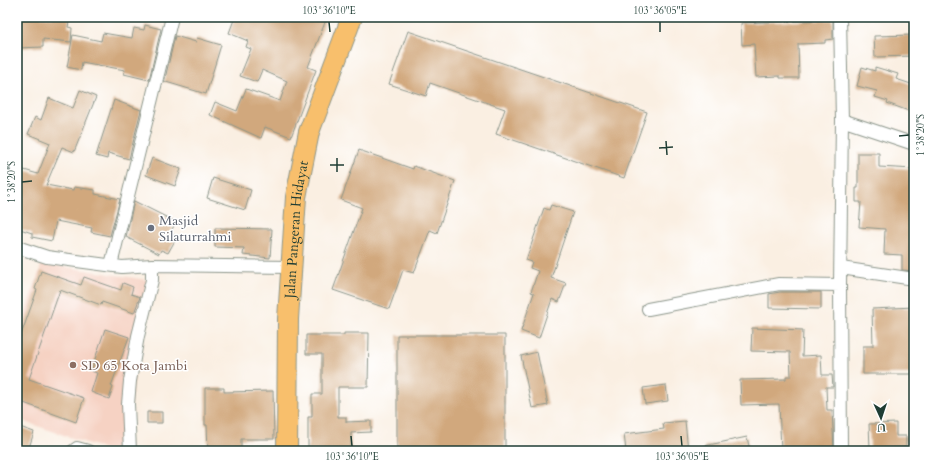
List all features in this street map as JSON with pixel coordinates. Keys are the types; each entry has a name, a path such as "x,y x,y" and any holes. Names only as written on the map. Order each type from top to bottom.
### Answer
{"highway":[{"name":"Jalan Pangeran Hidayat","path":"287,451 288,319 296,197 309,132 352,17"}],"street":[{"path":"111,266 172,17"},
{"path":"840,17 842,120 840,285 841,451"},
{"path":"842,120 914,144"},
{"path":"17,247 47,257 111,266 152,265 291,267"},
{"path":"130,451 128,404 130,381 138,336 152,280 152,265"},
{"path":"841,268 914,279"},
{"path":"648,309 779,284 840,285"},
{"path":"73,451 77,448 88,451"}],"shaded area":[{"name":"SD 65 Kota Jambi","path":"42,263 147,280 125,451 110,451 17,419 17,337"}],"building":[{"path":"17,17 70,17 68,27 72,28 71,42 43,39 43,47 17,48"},
{"path":"235,17 327,17 308,67 316,70 291,137 265,127 261,138 210,115 215,102 237,111 246,89 280,101 287,81 262,70 257,82 240,76 251,49 246,47 248,41 229,33"},
{"path":"833,20 833,39 825,40 825,43 798,44 799,78 780,78 780,76 756,77 754,44 742,45 741,23"},
{"path":"145,25 161,29 149,80 124,74 125,70 82,62 81,70 67,67 73,35 101,41 103,33 132,38 134,28 144,30"},
{"path":"408,31 647,112 624,178 496,134 505,109 430,83 426,96 389,84"},
{"path":"914,35 914,56 875,57 874,36"},
{"path":"175,36 196,42 197,38 221,45 206,94 166,82 164,83"},
{"path":"862,67 875,71 875,67 898,74 896,79 914,85 914,113 887,103 888,101 875,97 877,91 857,86"},
{"path":"80,90 96,97 74,152 62,147 46,185 73,190 74,187 95,190 95,194 120,199 110,236 91,232 92,228 56,221 52,241 32,237 32,233 17,228 17,168 38,174 50,143 28,134 35,117 41,120 49,98 73,108"},
{"path":"114,100 141,110 129,159 108,153 107,159 96,156"},
{"path":"359,150 413,169 414,166 455,181 437,233 430,230 414,273 403,270 389,309 333,290 362,208 341,200"},
{"path":"858,153 879,153 879,167 914,169 911,214 914,214 914,271 902,270 902,255 884,254 885,229 859,227 861,202 856,202 856,188 858,188"},
{"path":"152,158 181,169 175,186 146,175"},
{"path":"213,178 251,190 245,210 207,198"},
{"name":"Masjid Silaturrahmi","path":"134,201 176,222 170,233 177,237 168,253 161,250 159,254 126,237"},
{"path":"551,205 573,212 551,278 566,283 559,302 552,299 539,338 521,331 534,293 531,292 538,271 530,268 532,262 526,260 544,208 549,210"},
{"path":"215,228 272,229 270,258 243,255 244,248 215,247"},
{"path":"41,271 81,285 84,277 121,290 123,283 133,287 131,294 140,297 134,313 102,302 101,305 60,290 29,379 84,398 76,422 21,402 19,409 17,408 17,346 37,290 35,289"},
{"path":"780,292 821,292 821,309 769,308 769,294"},
{"path":"914,307 912,374 863,374 863,346 873,346 872,309"},
{"path":"752,328 803,330 802,356 821,355 822,375 832,375 833,387 826,387 827,410 832,410 834,451 781,451 779,404 741,405 740,380 786,379 786,376 791,376 790,352 751,351"},
{"path":"105,329 129,337 111,386 113,387 109,399 91,392 97,373 91,371"},
{"path":"344,333 369,333 368,387 338,387 338,417 346,417 346,422 371,421 371,432 351,433 351,451 308,451 308,417 312,417 312,394 322,394 322,354 306,354 306,335 344,335"},
{"path":"397,335 505,335 505,451 397,451"},
{"path":"537,352 548,405 532,408 521,356"},
{"path":"666,385 668,401 645,404 643,388"},
{"path":"205,388 224,388 224,392 273,391 274,439 241,439 241,451 208,451 207,425 205,425"},
{"path":"147,412 162,412 162,423 147,423"},
{"path":"685,421 688,450 626,451 624,434 664,429 663,423"},
{"path":"896,423 896,436 906,436 906,447 870,448 869,424"},
{"path":"17,426 34,432 28,451 17,451"},
{"path":"747,437 750,451 705,451 704,446"}],"place":[{"name":"Masjid Silaturrahmi","path":"151,228"},
{"name":"SD 65 Kota Jambi","path":"73,365"}]}
